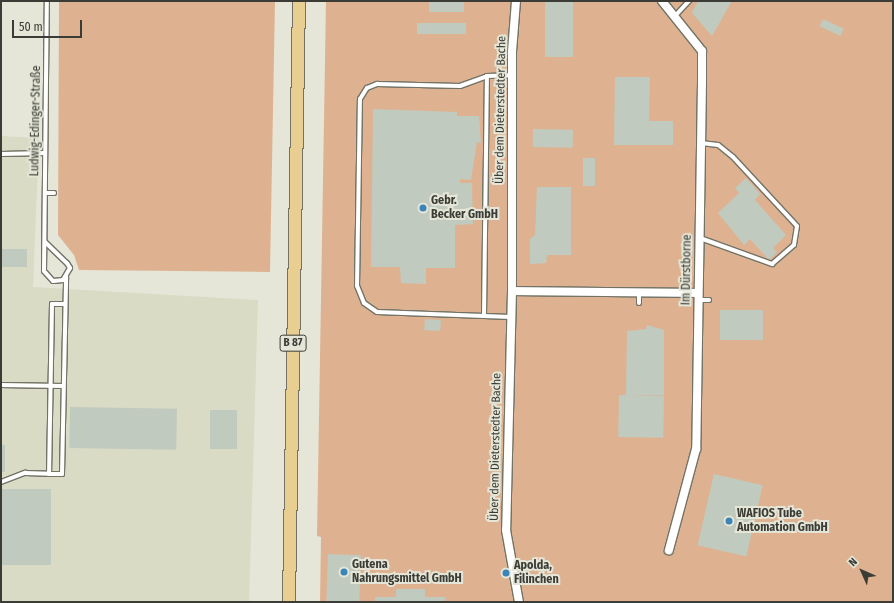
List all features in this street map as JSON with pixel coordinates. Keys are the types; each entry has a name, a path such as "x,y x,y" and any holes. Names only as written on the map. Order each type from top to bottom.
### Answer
{"main road":[{"name":"B 87","path":"289,602 299,1"}],"street":[{"name":"Über dem Dieterstedter Bache","path":"516,1 512,75 512,291 506,530 511,571 519,602"},
{"name":"Im Dürstborne","path":"662,1 702,51 696,449 669,550"},
{"path":"512,291 640,292 698,296"}],"lane":[{"name":"Ludwig-Edinger-Straße","path":"47,1 45,275 53,282 66,276"},
{"path":"675,16 689,1"},
{"path":"511,317 377,312 364,304 357,286 360,99 367,88 377,84 460,86 486,76 512,75"},
{"path":"484,316 486,76"},
{"path":"700,238 740,250 755,261 772,264 794,245 796,226 733,157 718,145 701,142"},
{"path":"1,154 45,153"},
{"path":"45,193 54,193"},
{"path":"1,482 26,473 62,474 64,304 68,263 45,242"},
{"path":"639,303 640,292"},
{"path":"698,296 709,300"},
{"path":"49,474 52,304 64,304"},
{"path":"1,386 63,386"},
{"path":"511,571 521,568"}],"shaded area":[{"path":"59,1 275,1 270,272 79,270 74,255 58,235"},
{"path":"326,1 893,1 893,602 320,602 321,537 317,536"},
{"path":"1,136 39,138 33,287 258,300 249,602 1,602"}],"building":[{"path":"429,1 464,1 464,12 429,12"},
{"path":"545,1 573,1 573,57 545,57"},
{"path":"698,1 732,1 712,36 692,13"},
{"path":"823,19 844,29 840,36 820,26"},
{"path":"417,23 466,23 466,34 417,34"},
{"path":"615,77 650,77 649,121 673,121 673,145 614,145"},
{"name":"Gebr. Becker GmbH","path":"373,109 457,112 457,116 479,116 481,143 477,142 471,180 460,179 460,183 472,183 473,224 455,225 455,268 426,268 426,284 401,283 400,267 371,267"},
{"path":"533,129 573,130 573,148 533,147"},
{"path":"583,158 595,158 595,186 583,186"},
{"path":"746,178 760,194 755,200 786,235 773,248 777,252 769,260 750,239 744,245 718,213 739,193 735,188"},
{"path":"537,187 571,187 571,255 547,255 546,263 530,264 530,239 535,235"},
{"path":"1,249 27,249 27,267 1,267"},
{"path":"720,310 763,310 763,340 720,340"},
{"path":"425,319 441,320 440,331 424,330"},
{"path":"647,325 664,330 664,395 626,395 627,331 646,329"},
{"path":"619,395 664,396 663,438 618,437"},
{"path":"70,407 177,409 176,450 69,448"},
{"path":"210,410 237,410 237,449 210,449"},
{"path":"1,445 5,445 5,472 1,472"},
{"name":"WAFIOS Tube Automation GmbH","path":"714,474 763,485 746,556 698,545"},
{"path":"1,489 51,489 51,565 1,565"},
{"name":"Gutena Nahrungsmittel GmbH","path":"328,554 361,555 359,602 326,602"},
{"path":"396,589 425,589 425,597 445,597 445,602 375,602 375,597 396,597"}],"place":[{"name":"Gebr. Becker GmbH","path":"423,208"},
{"name":"WAFIOS Tube Automation GmbH","path":"729,521"},
{"name":"Gutena Nahrungsmittel GmbH","path":"344,572"},
{"name":"Apolda, Filinchen","path":"506,573"}]}
